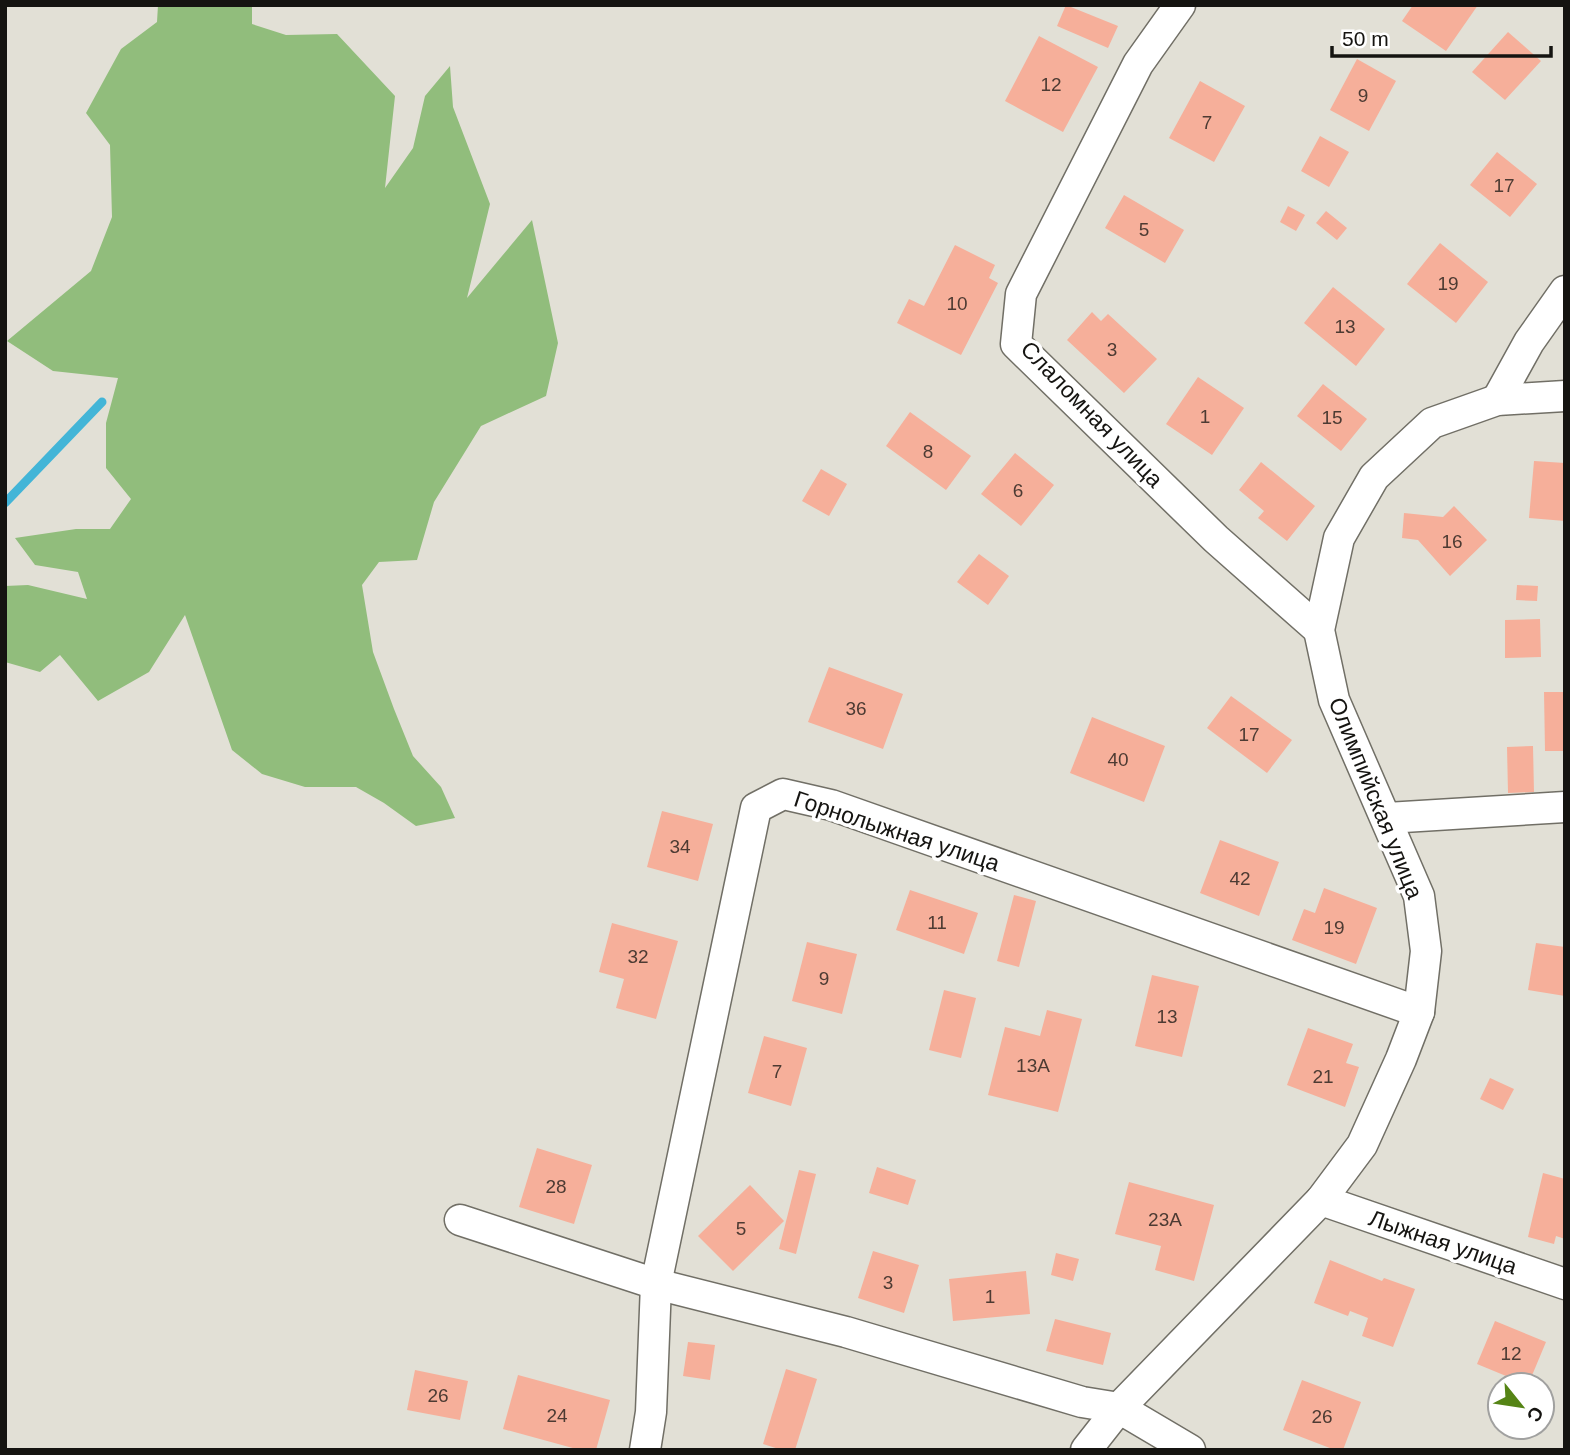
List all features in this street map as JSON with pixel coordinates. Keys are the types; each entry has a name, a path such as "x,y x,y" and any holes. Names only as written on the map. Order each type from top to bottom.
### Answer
{"street":[{"name":"Слаломная улица","path":"1180,5 1138,64 1021,294 1017,344 1216,539 1319,630"},
{"path":"1497,400 1529,342 1565,290"},
{"name":"Олимпийская улица","path":"1119,1408 1321,1200 1362,1145 1419,1012 1426,951 1419,896 1334,701 1319,630 1339,538 1374,477 1433,423 1497,400 1565,396"},
{"name":"Горнолыжная улица","path":"645,1450 651,1412 656,1284 756,808 783,794 831,805 1419,1012"},
{"path":"1387,818 1565,807"},
{"name":"Лыжная улица","path":"1321,1200 1565,1284"},
{"path":"460,1220 656,1284 846,1332 1082,1402 1119,1408 1190,1450"},
{"path":"1086,1450 1119,1408"}],"green space":[{"path":"158,5 252,5 252,24 286,35 337,34 395,96 385,188 413,148 425,96 450,66 453,107 490,204 467,298 532,220 558,343 546,396 481,426 434,502 417,560 379,562 362,585 373,652 394,709 413,756 441,787 455,818 416,826 356,787 305,787 262,774 232,750 185,615 149,672 98,701 60,655 40,672 5,662 5,586 28,585 87,599 78,572 35,565 15,538 76,529 110,529 131,499 106,468 106,423 118,378 53,371 7,341 91,271 112,217 110,145 86,113 121,49 157,22"}],"building":[{"path":"1066,5 1118,26 1108,48 1057,26"},
{"path":"1413,5 1478,5 1446,51 1402,21"},
{"path":"1508,32 1541,61 1505,100 1472,72"},
{"path":"1039,36 1098,67 1063,132 1005,101"},
{"path":"1357,59 1396,81 1369,131 1330,110"},
{"path":"1200,81 1245,106 1214,162 1169,138"},
{"path":"1320,136 1349,152 1329,187 1301,171"},
{"path":"1497,152 1537,184 1510,217 1470,185"},
{"path":"1124,195 1184,230 1165,263 1105,228"},
{"path":"1288,206 1305,215 1296,231 1280,222"},
{"path":"1326,211 1347,228 1337,240 1316,223"},
{"path":"1440,243 1488,282 1456,323 1407,284"},
{"path":"955,245 995,265 989,278 998,283 961,355 897,323 909,299 924,306"},
{"path":"1333,287 1385,329 1356,366 1304,323"},
{"path":"1092,312 1101,321 1108,314 1157,359 1124,393 1067,340"},
{"path":"1198,377 1244,408 1212,455 1166,424"},
{"path":"1323,384 1367,419 1341,451 1297,416"},
{"path":"910,412 971,456 946,490 886,446"},
{"path":"1015,453 1054,485 1021,526 981,494"},
{"path":"1534,461 1565,463 1565,521 1529,518"},
{"path":"1261,462 1315,506 1287,541 1258,518 1264,511 1239,490"},
{"path":"821,469 847,484 829,516 802,501"},
{"path":"1454,506 1487,540 1450,576 1418,540 1402,538 1404,513 1443,517"},
{"path":"979,554 1009,576 988,605 957,582"},
{"path":"1517,585 1538,586 1537,601 1516,600"},
{"path":"1540,619 1541,657 1505,658 1505,620"},
{"path":"829,667 903,694 883,749 808,722"},
{"path":"1544,692 1565,692 1565,751 1545,751"},
{"path":"1231,696 1292,740 1267,773 1207,728"},
{"path":"1092,717 1165,746 1144,802 1070,773"},
{"path":"1533,746 1534,792 1508,793 1507,747"},
{"path":"662,811 713,824 698,881 647,867"},
{"path":"1220,840 1279,862 1259,916 1200,893"},
{"path":"1324,888 1377,908 1356,964 1292,940 1304,909 1315,913"},
{"path":"910,890 978,913 964,954 896,930"},
{"path":"1014,895 1036,901 1019,967 997,961"},
{"path":"612,923 678,941 656,1019 616,1008 624,979 599,972"},
{"path":"807,942 857,954 842,1014 792,1001"},
{"path":"1536,943 1565,947 1565,996 1528,990"},
{"path":"1152,975 1199,986 1182,1057 1135,1046"},
{"path":"944,990 976,998 961,1058 929,1050"},
{"path":"1047,1010 1082,1019 1058,1112 988,1095 1005,1027 1040,1036"},
{"path":"1308,1028 1353,1044 1346,1063 1359,1067 1345,1107 1287,1085"},
{"path":"764,1036 807,1048 791,1106 748,1093"},
{"path":"1490,1078 1514,1089 1503,1110 1480,1099"},
{"path":"537,1148 592,1165 574,1224 519,1207"},
{"path":"877,1167 916,1180 908,1205 869,1193"},
{"path":"799,1170 816,1174 796,1254 779,1249"},
{"path":"1543,1173 1565,1179 1565,1239 1556,1236 1554,1244 1528,1237"},
{"path":"1129,1182 1214,1205 1194,1281 1155,1270 1161,1246 1115,1234"},
{"path":"750,1185 784,1221 733,1271 698,1236"},
{"path":"873,1251 919,1265 904,1313 858,1298"},
{"path":"1056,1253 1079,1259 1073,1281 1051,1275"},
{"path":"1330,1260 1382,1281 1384,1278 1415,1289 1393,1347 1362,1336 1368,1318 1350,1311 1348,1316 1314,1303"},
{"path":"1026,1271 1030,1314 953,1321 949,1279"},
{"path":"1055,1319 1111,1333 1103,1365 1046,1351"},
{"path":"1495,1321 1546,1342 1534,1371 1494,1371 1477,1364"},
{"path":"688,1342 715,1345 710,1380 683,1376"},
{"path":"786,1369 817,1379 795,1450 782,1450 763,1444"},
{"path":"415,1370 468,1381 460,1420 407,1410"},
{"path":"518,1375 610,1400 596,1450 580,1450 503,1429"},
{"path":"1302,1380 1361,1402 1343,1450 1335,1450 1283,1430"}],"waterway":[{"path":"5,503 102,402"}]}
